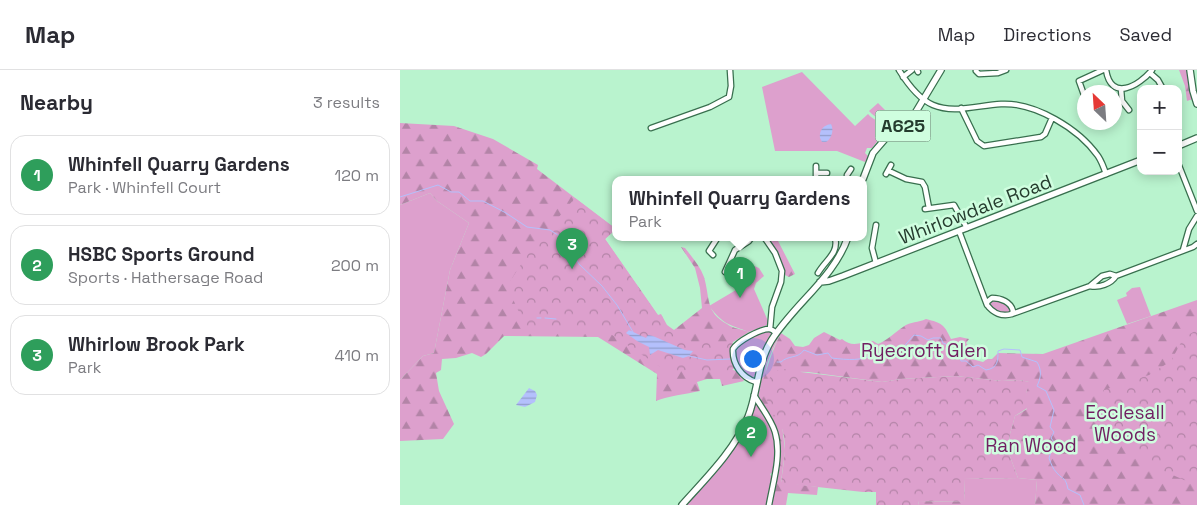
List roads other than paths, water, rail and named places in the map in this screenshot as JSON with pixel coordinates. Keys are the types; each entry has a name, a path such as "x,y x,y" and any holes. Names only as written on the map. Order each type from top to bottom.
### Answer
{"main road":[{"name":"A625","path":"864,176 873,153 907,122 924,100 941,70"},
{"path":"1190,70 1197,104"},
{"path":"1182,144 1197,138"},
{"name":"Whirlowdale Road","path":"820,282 829,282 1137,162"},
{"path":"682,505 717,465 739,435 749,414 756,382 766,351 776,333 820,282 841,254 846,241"}],"street":[{"path":"651,128 710,107 729,97 731,86 730,70"},
{"path":"899,70 924,100 942,108 1008,104 1035,109 1065,126 1093,149 1100,158 1106,174"},
{"path":"903,77 912,70"},
{"path":"976,71 979,74 998,74 1006,70"},
{"path":"1080,85 1079,81 1105,70 1114,85"},
{"path":"1122,89 1133,86 1144,79 1151,71 1161,85"},
{"path":"1122,101 1128,110"},
{"path":"961,108 977,141 984,146 1040,137 1045,134 1052,118"},
{"path":"816,166 816,176"},
{"path":"847,176 851,169"},
{"path":"888,170 906,179 920,178 925,187 927,209 954,205 967,228"},
{"path":"817,173 826,173"},
{"path":"1182,173 1197,210"},
{"path":"1183,250 1189,229 1197,216"},
{"path":"876,263 872,248 877,230"},
{"path":"959,231 987,305 993,312 1000,315 1012,314 1090,286 1102,276 1110,274 1116,276"},
{"path":"713,256 709,251 715,241"},
{"path":"725,272 735,250 749,241"},
{"path":"767,241 775,253 782,271 781,282 772,307 770,329"},
{"path":"818,270 834,252 836,241"},
{"path":"1090,286 1100,287 1111,282 1116,276 1197,244"},
{"path":"984,294 1003,300 1021,311"},
{"path":"987,305 987,302 992,298"},
{"path":"1012,307 1012,314"},
{"path":"770,329 776,333"},
{"path":"756,382 742,374 735,361 734,349 744,339 770,329"},
{"path":"754,394 771,423 777,440 777,458 769,505"}],"water":[{"path":"831,124 831,136 826,142 822,142 820,138 821,131 824,127"},
{"path":"629,330 646,338 648,335 653,336 685,350 693,351 689,356 683,358 658,350 650,355 649,347 626,333"},
{"path":"529,388 535,391 537,395 535,402 525,407 516,405"}],"waterway":[{"path":"400,197 438,185 451,192 459,192 470,201 483,201 527,227 550,230 564,239 579,264 602,286 617,305 633,332"},
{"path":"545,318 556,319"},
{"path":"777,362 799,355 804,350 817,355 828,353 832,358 838,359 860,359 876,354 880,358 900,351 914,335 928,340 941,338 943,343 955,353 958,353 961,361 966,361 973,367 978,365 986,370 995,366 998,351 1004,349 1020,350 1022,357 1037,362 1040,368 1037,386 1046,391 1054,410 1050,427 1054,432 1051,438 1054,442 1049,458 1051,464 1065,480 1068,489 1080,495 1084,505"},
{"path":"689,356 707,360 730,359"}],"place":[{"name":"Whirlow Brook Park","path":"572,269"},
{"name":"Whinfell Quarry Gardens","path":"740,298"},
{"name":"HSBC Sports Ground","path":"751,457"}],"park label":[{"name":"Ryecroft Glen","path":"924,350"},
{"name":"Ecclesall Woods","path":"1125,423"},
{"name":"Ran Wood","path":"1031,445"}]}
